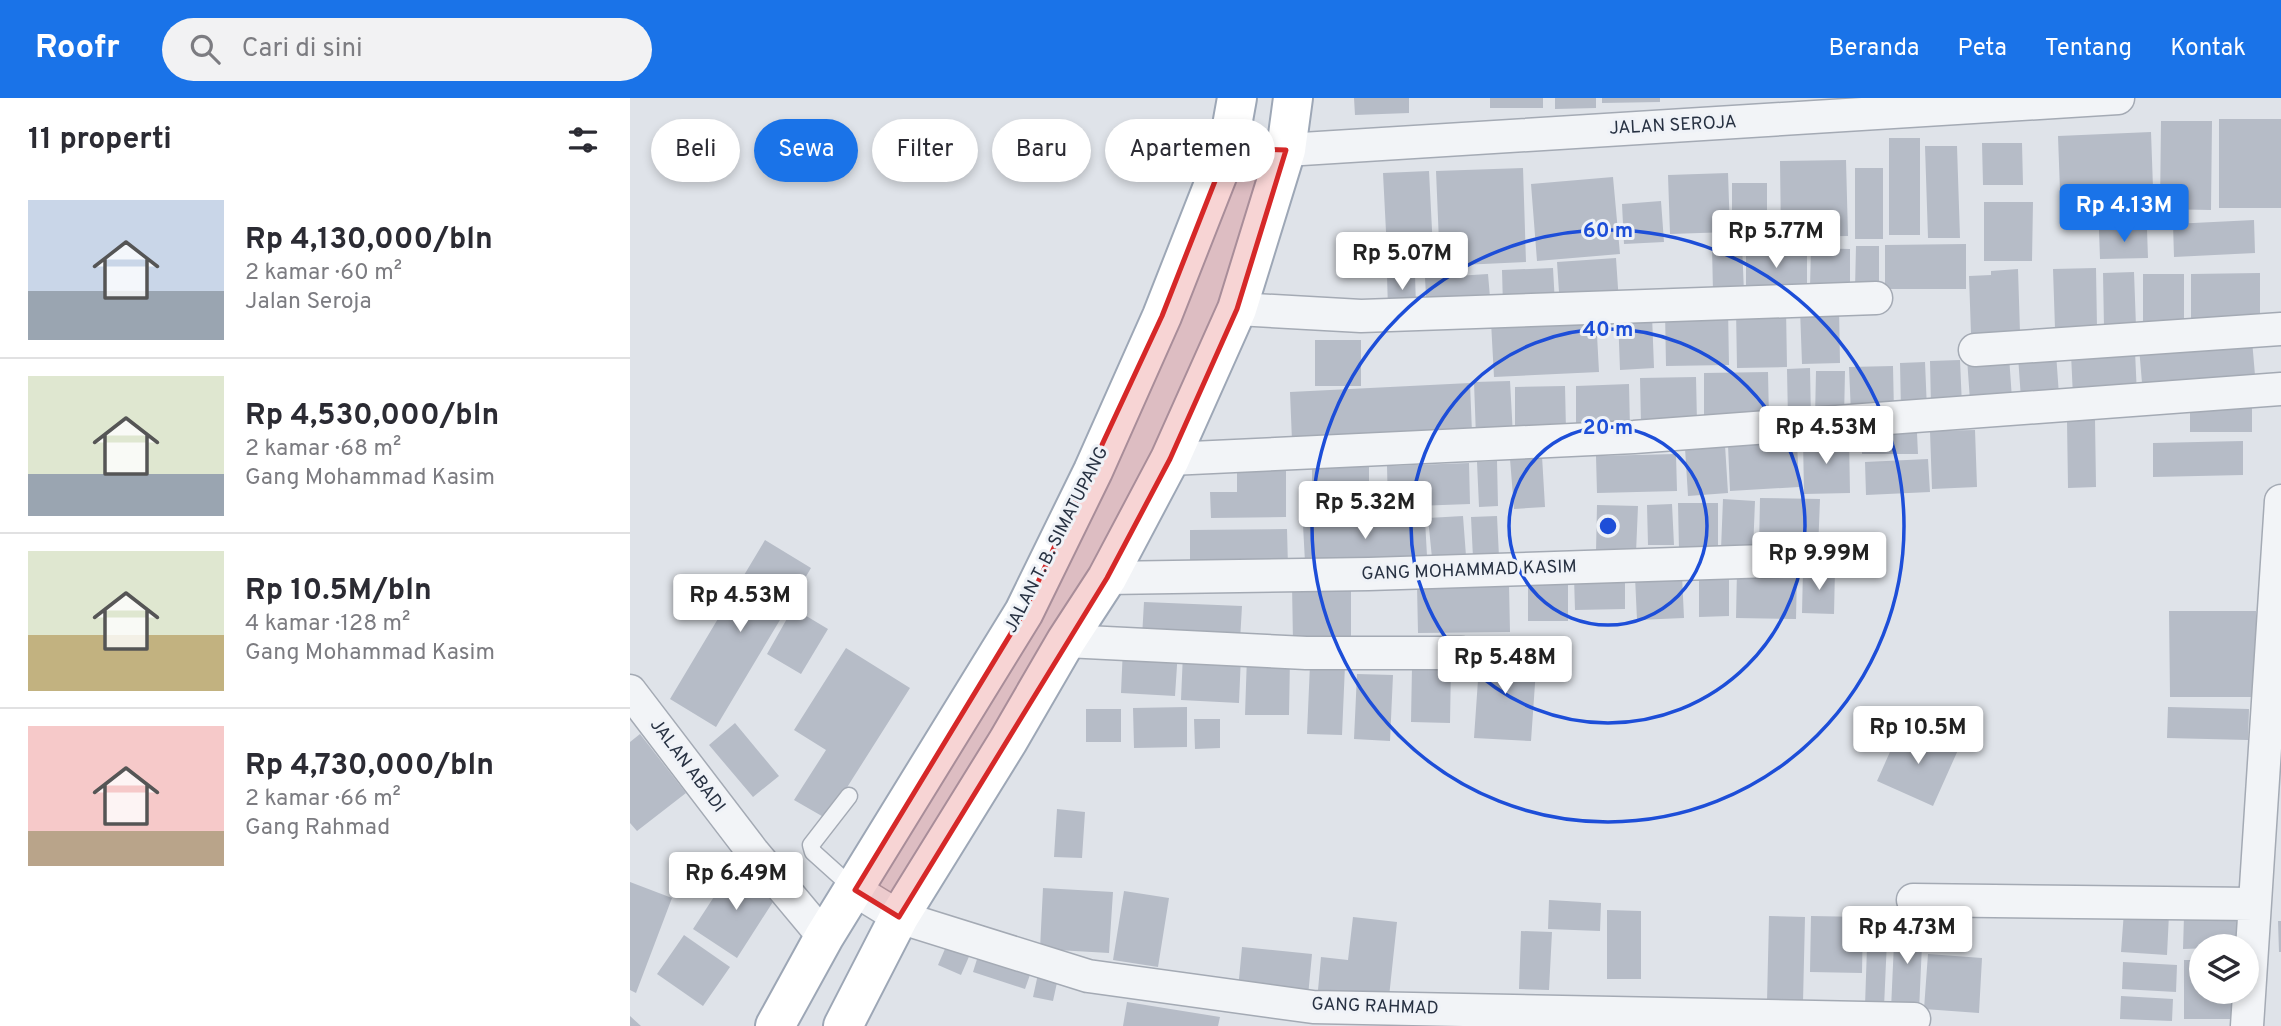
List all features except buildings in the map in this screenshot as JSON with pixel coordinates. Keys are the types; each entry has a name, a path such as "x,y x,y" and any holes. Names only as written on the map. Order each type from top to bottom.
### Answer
{"main road":[{"name":"JALAN T. B. SIMATUPANG","path":"1233,119 1237,98"},
{"path":"843,1026 900,917 1066,641 1107,578 1170,458 1237,309 1286,150 1293,98"},
{"name":"JALAN T. B. SIMATUPANG","path":"775,1026 824,937 1024,612 1093,471 1162,316 1215,182"}],"street":[{"name":"JALAN SEROJA","path":"1275,150 2118,98"},
{"path":"1237,309 1362,316 1876,298"},
{"path":"1975,350 2281,329"},
{"path":"1170,458 1634,437 2281,389"},
{"path":"2247,1026 2264,886 2274,718 2281,501"},
{"name":"GANG MOHAMMAD KASIM","path":"1107,578 1383,574 1829,559"},
{"path":"1066,641 1306,653 1461,653"},
{"name":"JALAN ABADI","path":"630,691 753,852 824,937"},
{"path":"1913,900 2264,886"},
{"name":"GANG RAHMAD","path":"855,890 900,917 1088,976 1313,1007 1914,1019"}],"lane":[{"path":"849,796 811,845 813,852 855,890"}],"highlighted area":[{"path":"1228,148 1286,150 1237,309 1170,459 1107,578 899,917 855,890 1024,612 1162,316"}]}
